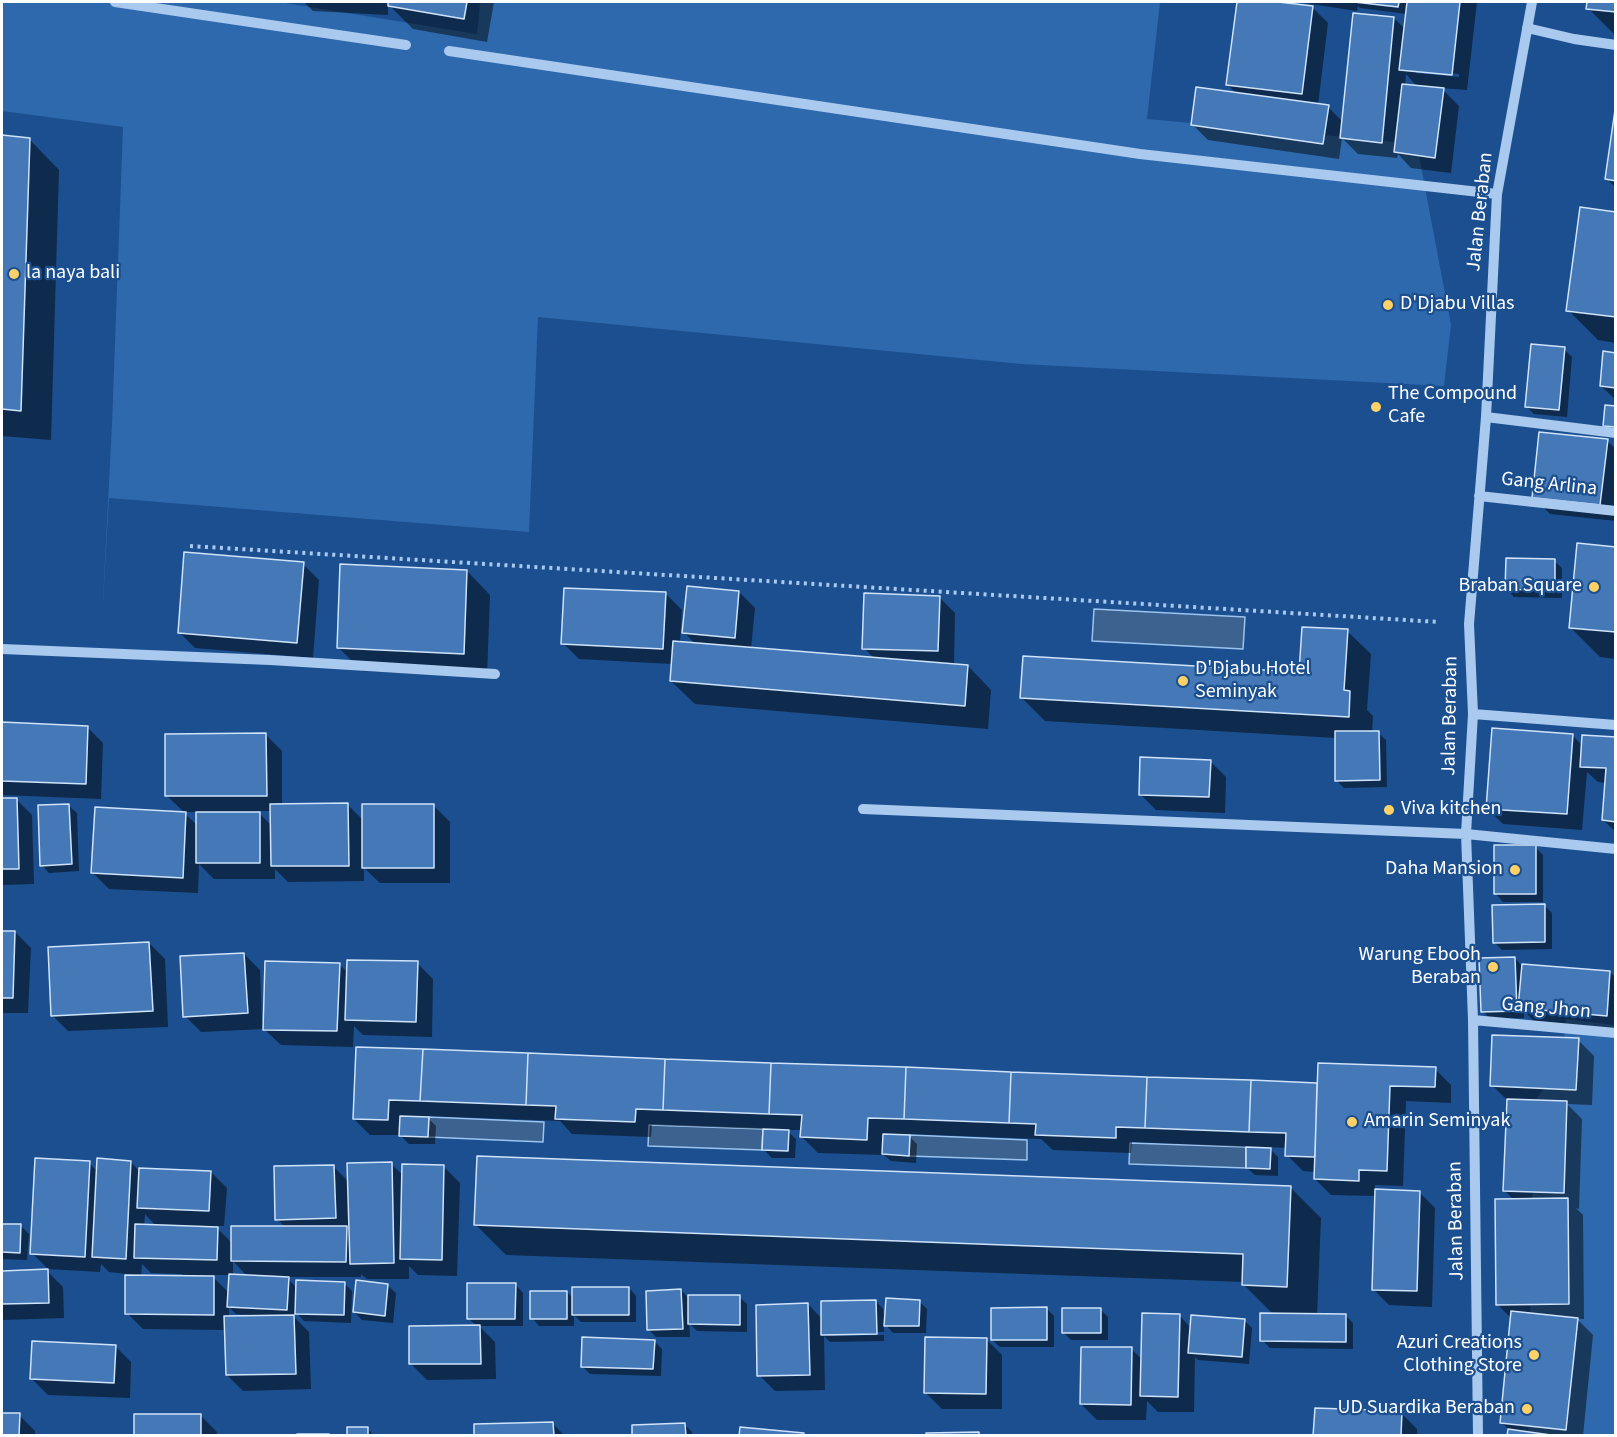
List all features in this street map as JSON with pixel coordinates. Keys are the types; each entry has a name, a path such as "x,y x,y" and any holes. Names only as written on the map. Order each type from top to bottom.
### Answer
{"street":[{"path":"115,2 406,45"},
{"name":"Jalan Beraban","path":"1478,1436 1473,1020 1466,834 1473,714 1469,624 1486,417 1497,194 1532,2"},
{"path":"1527,28 1574,39 1616,45"},
{"path":"449,51 1140,154 1497,194"},
{"path":"1486,417 1616,433"},
{"name":"Gang Arlina","path":"1479,496 1616,511"},
{"path":"2,649 270,660 495,674"},
{"path":"1473,714 1616,725"},
{"path":"863,809 1466,834 1616,849"},
{"name":"Gang Jhon","path":"1473,1020 1616,1033"}],"path":[{"path":"190,546 1469,624"}],"shaded area":[{"path":"2,2 279,2 477,34 480,2 1160,2 1147,119 1417,145 1451,325 1444,386 1021,364 538,317 529,532 109,498 101,639 123,127 2,111"},
{"path":"1094,609 1245,617 1243,649 1092,641"},
{"path":"1566,1019 1615,1025 1615,1435 1528,1436 1534,1102 1561,1066"},
{"path":"429,1117 544,1122 543,1142 428,1137"},
{"path":"649,1125 763,1129 762,1150 648,1146"},
{"path":"910,1135 1027,1140 1027,1160 909,1156"},
{"path":"1130,1143 1246,1147 1246,1168 1129,1164"}],"building":[{"path":"388,2 467,2 464,19 388,6"},
{"path":"1237,2 1278,2 1313,6 1302,94 1226,85"},
{"path":"1354,2 1399,2 1398,7"},
{"path":"1407,2 1460,2 1452,75 1399,70"},
{"path":"1587,2 1616,2 1616,12 1586,9"},
{"path":"1353,13 1394,17 1382,143 1340,138"},
{"path":"1402,84 1444,88 1435,158 1394,152"},
{"path":"1196,87 1329,105 1323,144 1191,125"},
{"path":"1616,103 1616,181 1605,179"},
{"name":"la naya bali","path":"2,135 30,138 21,411 2,409"},
{"path":"1580,207 1616,212 1616,317 1566,311"},
{"path":"1531,344 1565,347 1559,410 1525,407"},
{"path":"1603,351 1616,353 1616,388 1600,386"},
{"path":"1605,405 1616,406 1616,427 1603,426"},
{"path":"1539,432 1608,439 1600,505 1532,498"},
{"name":"Braban Square","path":"1577,543 1616,547 1616,632 1569,628"},
{"path":"184,552 304,562 297,643 178,633"},
{"path":"1506,558 1555,559 1555,591 1505,589"},
{"path":"340,564 467,570 464,654 337,648"},
{"path":"687,586 739,591 735,638 682,633"},
{"path":"564,588 666,592 663,649 561,644"},
{"path":"864,593 940,596 938,651 862,649"},
{"name":"D'Djabu Hotel Seminyak","path":"1302,627 1348,629 1344,690 1350,691 1349,717 1020,698 1023,656 1299,672"},
{"path":"673,641 968,665 965,706 670,681"},
{"path":"2,722 88,726 86,784 2,781"},
{"path":"1492,728 1573,734 1567,814 1486,809"},
{"path":"1335,731 1379,731 1380,780 1335,781"},
{"path":"266,733 267,796 165,796 165,734"},
{"path":"1582,735 1616,737 1616,822 1602,820 1606,768 1580,767"},
{"path":"1140,757 1211,760 1209,797 1139,795"},
{"path":"2,798 17,798 19,869 2,869"},
{"path":"348,803 349,866 271,866 270,804"},
{"path":"69,804 72,864 40,866 38,805"},
{"path":"362,804 434,804 434,868 362,868"},
{"path":"95,807 186,812 183,878 91,873"},
{"path":"196,812 260,812 260,863 196,863"},
{"name":"Daha Mansion","path":"1494,845 1536,845 1536,894 1494,894"},
{"path":"1545,904 1545,942 1493,943 1492,905"},
{"path":"2,931 15,931 13,998 2,998"},
{"path":"149,942 153,1011 51,1016 48,947"},
{"path":"244,953 248,1013 183,1017 180,956"},
{"path":"1515,957 1517,1011 1481,1012 1479,958"},
{"path":"347,960 418,961 416,1022 345,1020"},
{"path":"265,961 340,963 337,1031 263,1030"},
{"path":"1522,964 1610,971 1607,1016 1518,1008"},
{"path":"1492,1035 1579,1038 1576,1090 1490,1086"},
{"path":"356,1047 423,1049 420,1101 389,1100 388,1120 353,1119"},
{"path":"423,1049 528,1053 526,1105 420,1101"},
{"path":"528,1053 665,1059 663,1110 636,1109 635,1122 555,1119 556,1106 526,1105"},
{"path":"665,1059 771,1063 769,1114 663,1110"},
{"path":"771,1063 906,1067 904,1119 868,1118 867,1140 800,1137 802,1115 769,1114"},
{"name":"Amarin Seminyak","path":"1318,1063 1436,1067 1435,1087 1390,1086 1387,1171 1359,1170 1359,1181 1314,1179"},
{"path":"906,1067 1011,1072 1009,1123 904,1119"},
{"path":"1011,1072 1147,1077 1145,1128 1116,1127 1116,1138 1035,1135 1036,1124 1009,1123"},
{"path":"1147,1077 1251,1080 1249,1132 1145,1128"},
{"path":"1251,1080 1317,1083 1315,1157 1285,1156 1286,1133 1249,1132"},
{"path":"1507,1099 1567,1101 1564,1193 1503,1191"},
{"path":"400,1116 429,1117 428,1137 399,1136"},
{"path":"763,1129 789,1130 788,1151 762,1150"},
{"path":"883,1134 910,1135 909,1156 882,1154"},
{"path":"1246,1147 1271,1148 1270,1169 1246,1168"},
{"path":"477,1156 1291,1186 1287,1287 1242,1285 1243,1254 474,1225"},
{"path":"35,1158 90,1161 85,1257 30,1254"},
{"path":"97,1158 131,1161 126,1259 92,1257"},
{"path":"392,1162 394,1263 350,1264 347,1163"},
{"path":"402,1164 444,1165 442,1260 400,1259"},
{"path":"334,1165 336,1218 275,1220 274,1166"},
{"path":"139,1168 211,1171 209,1211 137,1208"},
{"path":"1375,1189 1420,1191 1417,1291 1372,1290"},
{"path":"1568,1198 1569,1304 1496,1305 1495,1199"},
{"path":"2,1224 21,1224 20,1253 2,1252"},
{"path":"135,1224 218,1227 217,1260 134,1258"},
{"path":"231,1226 347,1226 346,1262 231,1261"},
{"path":"48,1269 49,1303 2,1304 2,1271"},
{"path":"229,1274 289,1277 287,1310 227,1307"},
{"path":"125,1275 214,1276 214,1315 125,1314"},
{"path":"296,1280 345,1282 344,1315 295,1314"},
{"path":"356,1280 388,1284 385,1316 353,1312"},
{"path":"467,1283 516,1283 515,1319 467,1319"},
{"path":"572,1287 629,1287 629,1315 572,1315"},
{"path":"681,1289 683,1329 647,1330 646,1291"},
{"path":"530,1291 567,1291 567,1319 530,1319"},
{"path":"688,1295 740,1295 740,1325 688,1324"},
{"path":"886,1298 920,1300 919,1326 884,1326"},
{"path":"876,1300 877,1334 821,1335 821,1301"},
{"path":"808,1303 810,1375 757,1376 756,1305"},
{"path":"1047,1307 1047,1340 991,1340 991,1308"},
{"path":"1062,1308 1101,1308 1101,1333 1062,1333"},
{"path":"1511,1311 1578,1318 1566,1430 1500,1423"},
{"path":"1142,1313 1180,1314 1178,1397 1140,1396"},
{"path":"1260,1313 1346,1314 1346,1342 1260,1341"},
{"path":"294,1315 296,1374 226,1375 224,1316"},
{"path":"1191,1315 1245,1319 1242,1357 1188,1353"},
{"path":"480,1325 481,1364 409,1364 409,1326"},
{"path":"582,1337 655,1340 653,1369 581,1367"},
{"path":"925,1337 987,1338 986,1394 924,1393"},
{"path":"32,1341 116,1345 114,1383 30,1379"},
{"path":"1081,1347 1132,1347 1131,1405 1080,1404"},
{"path":"1315,1408 1402,1411 1401,1436 1313,1436"},
{"path":"2,1413 20,1413 19,1436 2,1436"},
{"path":"134,1414 201,1414 201,1436 134,1436"},
{"path":"553,1422 554,1436 474,1436 474,1424"},
{"path":"685,1423 686,1436 632,1436 632,1425"},
{"path":"347,1427 368,1427 368,1436 347,1436"},
{"path":"740,1427 804,1433 803,1436 739,1436"},
{"path":"1508,1429 1558,1436 1507,1436"},
{"path":"979,1432 979,1436 926,1436 926,1433"},
{"path":"297,1434 329,1434 329,1436 297,1436"}],"place":[{"name":"la naya bali","path":"14,274"},
{"name":"D'Djabu Villas","path":"1388,305"},
{"name":"The Compound Cafe","path":"1376,407"},
{"name":"Braban Square","path":"1594,587"},
{"name":"D'Djabu Hotel Seminyak","path":"1183,681"},
{"name":"Viva kitchen","path":"1389,810"},
{"name":"Daha Mansion","path":"1515,870"},
{"name":"Warung Ebooh Beraban","path":"1493,967"},
{"name":"Amarin Seminyak","path":"1352,1122"},
{"name":"Azuri Creations Clothing Store","path":"1534,1355"},
{"name":"UD Suardika Beraban","path":"1527,1409"}]}
